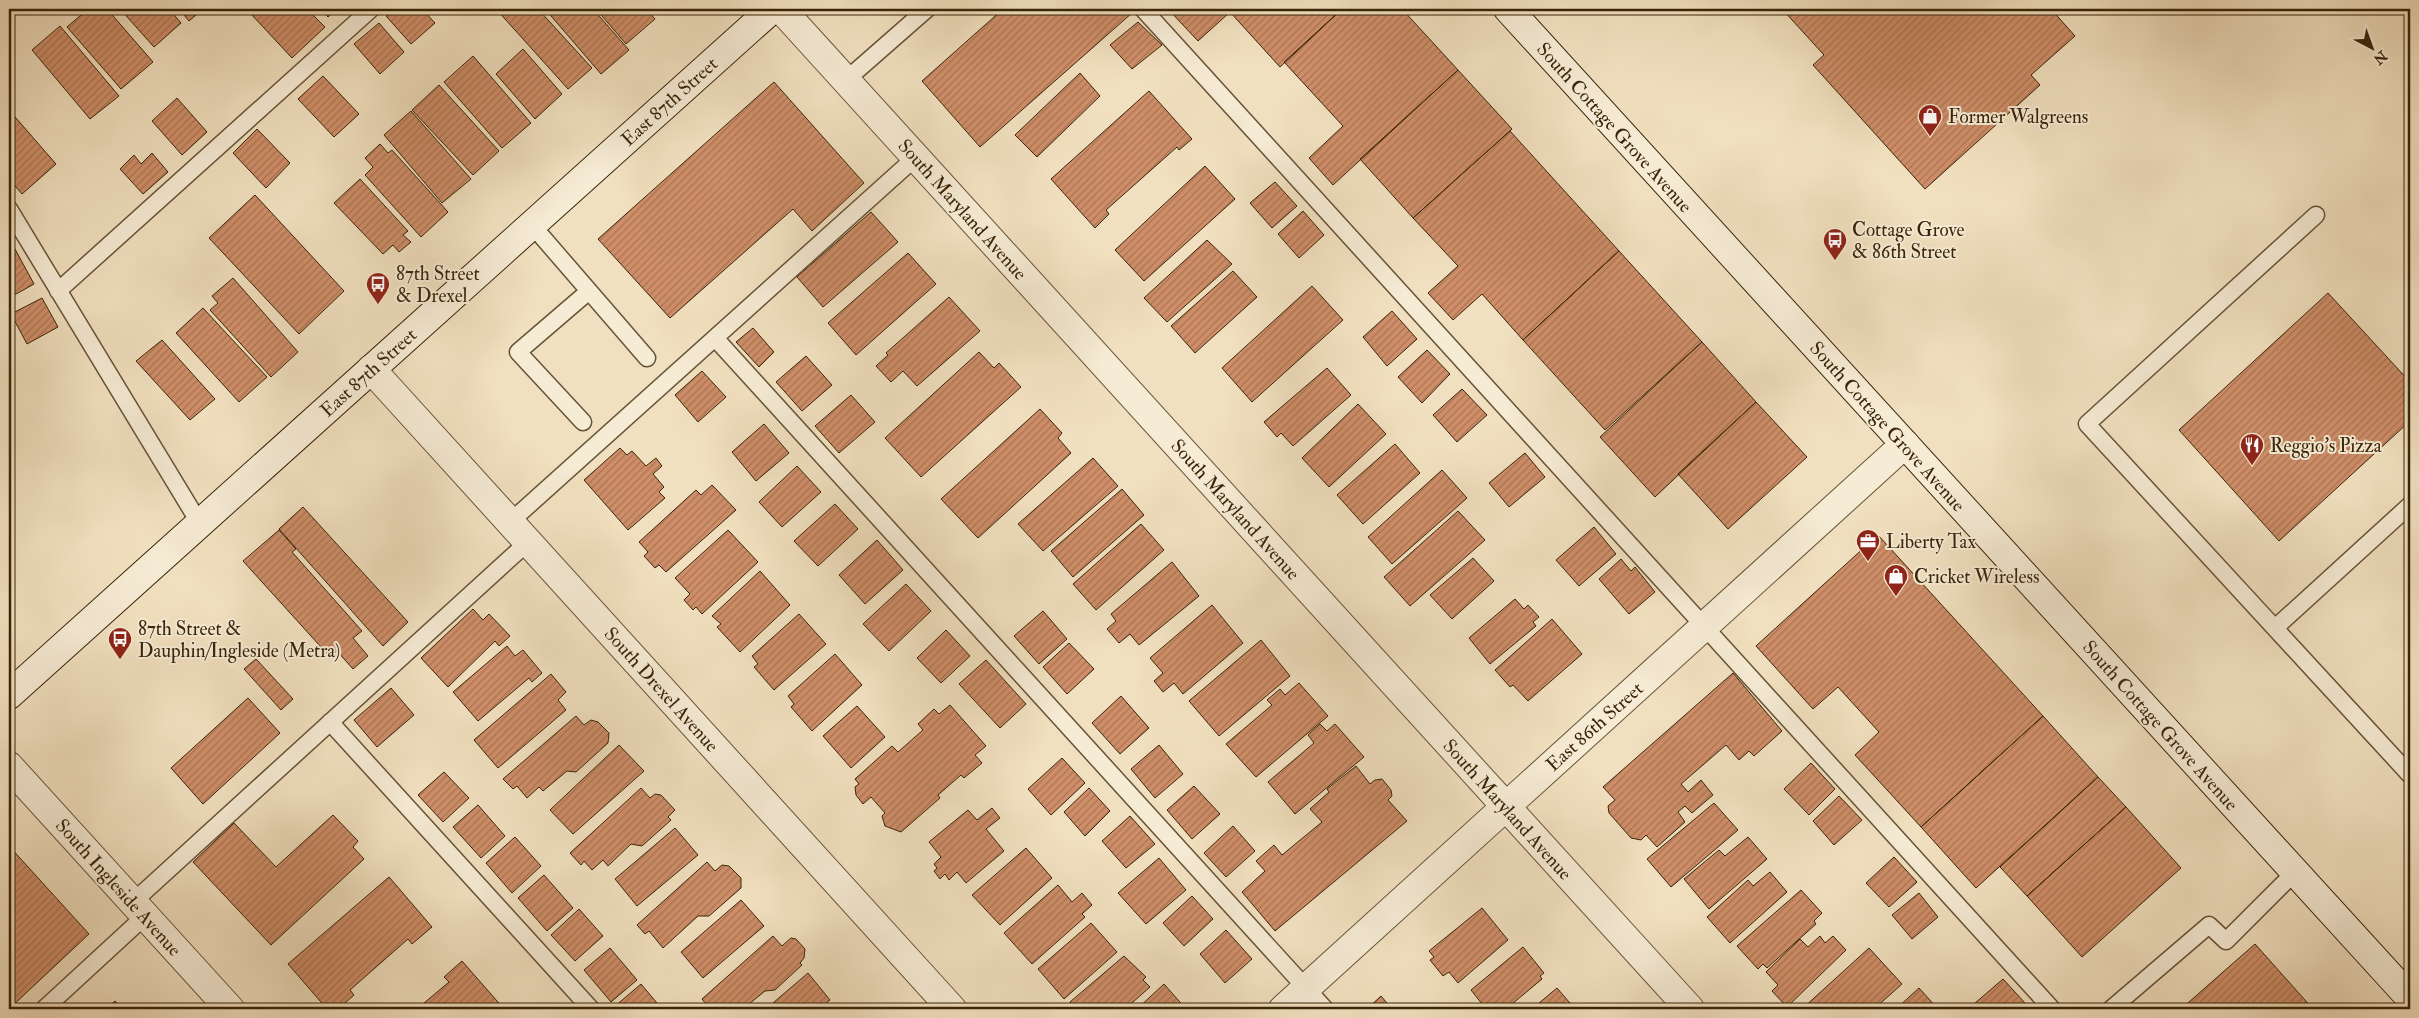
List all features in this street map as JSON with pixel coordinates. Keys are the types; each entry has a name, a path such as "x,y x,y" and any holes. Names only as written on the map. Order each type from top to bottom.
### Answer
{"street":[{"name":"South Cottage Grove Avenue","path":"1508,9 2410,998"},
{"name":"South Maryland Avenue","path":"771,10 846,80 1690,1009"},
{"name":"East 87th Street","path":"9,695 771,10"},
{"name":"South Drexel Avenue","path":"371,369 952,1009"},
{"name":"East 86th Street","path":"1283,1009 1905,444"},
{"name":"South Ingleside Avenue","path":"9,766 230,1009"}],"lane":[{"path":"58,291 371,9"},
{"path":"846,80 927,9"},
{"path":"1143,9 2052,1009"},
{"path":"44,1009 139,909 330,722 715,338 916,157"},
{"path":"9,209 200,524"},
{"path":"2316,215 2087,424 2410,775"},
{"path":"532,225 647,358"},
{"path":"583,422 518,352 589,291"},
{"path":"715,338 1325,1009"},
{"path":"2275,628 2410,505"},
{"path":"330,722 591,1009"},
{"path":"2111,1009 2209,925 2226,941 2295,872"}],"building":[{"path":"88,9 107,9 153,62 121,89 67,27"},
{"path":"120,9 169,9 181,23 154,47"},
{"path":"179,9 203,9 189,21"},
{"path":"255,9 307,9 325,27 292,58 250,13"},
{"path":"321,9 337,9 328,17"},
{"path":"395,9 422,9 435,23 411,44 386,16"},
{"path":"496,9 538,9 592,68 568,89"},
{"path":"545,9 593,9 629,50 601,74"},
{"path":"596,9 646,9 655,19 626,44"},
{"path":"1003,9 1128,9 1132,13 980,147 922,81"},
{"path":"1168,9 1342,9 1280,67 1230,12 1198,41"},
{"path":"1342,9 1402,9 1458,70 1333,185 1309,158 1343,126 1284,62"},
{"name":"Former Walgreens","path":"1782,9 2051,9 2075,36 2031,75 2040,85 1925,189 1813,65 1824,55"},
{"path":"1138,22 1162,45 1132,69 1110,45"},
{"path":"379,23 404,52 380,74 354,44"},
{"path":"60,26 119,96 90,119 32,50"},
{"path":"523,49 562,94 535,119 496,74"},
{"path":"473,56 531,123 502,148 444,82"},
{"path":"1458,70 1512,129 1413,218 1360,159"},
{"path":"1080,73 1100,96 1037,157 1015,135"},
{"path":"323,76 359,114 334,137 298,99"},
{"path":"774,82 864,183 812,231 793,209 670,318 598,239"},
{"path":"439,85 499,151 473,175 412,110"},
{"path":"1149,91 1192,139 1179,150 1177,147 1106,210 1109,214 1095,228 1051,179"},
{"path":"177,98 207,132 182,155 152,121"},
{"path":"9,110 56,164 22,194 9,179"},
{"path":"411,111 471,179 442,203 384,135"},
{"path":"257,129 290,163 266,188 233,153"},
{"path":"1510,131 1619,251 1523,340 1482,294 1453,320 1428,293 1458,266 1413,218"},
{"path":"380,144 388,153 392,150 448,212 421,237 365,175 373,167 365,158"},
{"path":"152,153 168,172 143,194 120,169 134,155 141,164"},
{"path":"1205,166 1235,199 1144,281 1115,250"},
{"path":"360,179 408,231 403,235 411,242 399,252 393,245 383,254 334,203"},
{"path":"1275,182 1297,206 1272,228 1250,203"},
{"path":"255,195 344,291 299,334 209,238"},
{"path":"1303,211 1324,235 1299,258 1278,234"},
{"path":"871,212 898,242 823,307 797,277"},
{"path":"9,238 34,284 9,298"},
{"path":"1207,240 1232,264 1167,322 1144,298"},
{"path":"1619,251 1702,342 1605,430 1523,340"},
{"path":"908,253 936,284 856,355 828,323"},
{"path":"1233,271 1257,297 1195,353 1171,326"},
{"path":"233,278 298,352 271,377 210,310 218,303 212,296"},
{"path":"1312,286 1343,320 1252,402 1222,368"},
{"path":"2328,293 2410,382 2410,421 2279,541 2179,430"},
{"path":"949,297 980,331 917,386 903,371 891,382 876,366 888,355 886,353"},
{"path":"42,298 58,327 27,344 11,314"},
{"path":"203,308 267,377 239,402 176,333"},
{"path":"1392,311 1417,339 1387,366 1363,337"},
{"path":"753,328 774,352 759,367 736,342"},
{"path":"162,340 215,399 190,420 136,361"},
{"path":"1702,342 1756,402 1655,497 1600,437"},
{"path":"1427,350 1450,374 1422,403 1398,377"},
{"path":"979,352 994,368 999,363 1021,387 921,477 885,438"},
{"path":"806,356 832,385 802,411 776,382"},
{"path":"1327,368 1351,395 1293,446 1281,433 1277,437 1264,422"},
{"path":"702,371 726,397 698,422 675,395"},
{"path":"1462,389 1487,415 1457,442 1433,415"},
{"path":"851,395 875,422 839,453 815,426"},
{"path":"1756,402 1807,457 1728,529 1678,474"},
{"path":"1358,404 1386,434 1329,487 1302,458"},
{"path":"1040,409 1062,433 1058,438 1071,453 978,538 941,499"},
{"path":"764,424 789,453 756,481 732,452"},
{"path":"1395,444 1420,473 1363,524 1337,495"},
{"path":"620,448 627,455 632,451 646,466 656,458 662,466 653,474 664,487 659,492 665,498 628,530 584,480"},
{"path":"1525,453 1545,477 1509,507 1489,483"},
{"path":"1093,458 1118,486 1043,551 1018,524"},
{"path":"797,466 821,492 782,527 759,502"},
{"path":"1442,470 1467,498 1392,564 1368,537"},
{"path":"712,485 736,510 666,572 659,565 655,568 644,556 648,552 639,542 696,490 701,495"},
{"path":"1122,489 1144,515 1073,577 1051,551"},
{"path":"835,504 858,529 818,566 794,541"},
{"path":"303,507 408,622 383,646 279,529"},
{"path":"1458,511 1485,540 1410,606 1384,577"},
{"path":"1141,524 1164,550 1096,610 1073,584"},
{"path":"1594,527 1616,554 1579,586 1556,560"},
{"path":"279,530 296,549 292,552 362,631 353,638 368,656 353,669 337,651 330,657 243,561"},
{"path":"728,530 758,562 702,614 696,607 693,610 684,600 690,594 675,578"},
{"path":"1878,535 2043,716 1921,827 1855,755 1879,732 1838,687 1813,709 1756,646"},
{"path":"877,540 903,570 865,604 839,575"},
{"path":"1473,558 1494,581 1452,619 1430,595"},
{"path":"1621,559 1631,571 1635,567 1655,592 1629,614 1599,579"},
{"path":"1172,562 1199,596 1139,645 1130,634 1119,643 1107,629 1116,621 1111,614"},
{"path":"760,571 790,605 740,652 717,627 721,624 712,616"},
{"path":"906,584 931,611 889,651 863,624"},
{"path":"1515,599 1524,609 1528,605 1539,617 1533,622 1536,626 1490,664 1469,638"},
{"path":"1212,605 1243,643 1183,694 1174,683 1163,692 1154,681 1163,673 1150,658"},
{"path":"473,609 483,620 489,614 510,636 499,646 495,641 448,687 421,658"},
{"path":"1043,611 1067,639 1039,664 1014,636"},
{"path":"799,614 826,644 774,690 754,667 758,664 752,656"},
{"path":"1552,619 1582,654 1528,701 1513,685 1510,687 1495,670"},
{"path":"946,630 970,656 941,683 917,658"},
{"path":"1261,640 1290,676 1219,736 1189,701"},
{"path":"1069,643 1094,669 1067,694 1043,667"},
{"path":"507,646 515,656 523,650 542,673 532,682 529,678 478,721 453,692"},
{"path":"835,654 862,685 812,731 791,707 794,704 788,696"},
{"path":"256,659 293,699 281,710 244,669"},
{"path":"986,660 1026,704 1000,728 959,684"},
{"path":"1733,673 1782,731 1754,756 1749,751 1739,760 1726,745 1681,784 1688,792 1701,780 1713,795 1692,813 1685,806 1678,812 1685,822 1657,847 1646,835 1641,840 1631,838 1609,813 1608,806 1615,800 1603,787"},
{"path":"551,674 566,692 558,700 566,710 498,768 474,740"},
{"path":"1299,683 1328,716 1256,777 1226,744 1272,705 1267,700 1280,689 1285,695"},
{"path":"391,688 414,715 377,747 354,720"},
{"path":"1121,696 1149,728 1120,754 1092,723"},
{"path":"248,698 280,733 203,804 171,768"},
{"path":"950,705 986,746 975,755 982,763 964,778 961,775 938,795 940,798 901,832 885,826 882,816 885,813 871,797 863,804 856,795 855,787 859,784 855,779 892,746 898,752 923,730 918,724 934,709 939,714"},
{"path":"857,706 885,737 851,768 823,736"},
{"path":"576,716 584,725 591,720 598,722 609,733 608,743 576,772 567,771 543,791 539,787 527,798 517,786 513,789 503,779"},
{"path":"2043,716 2098,777 1976,888 1921,827"},
{"path":"1320,724 1327,731 1335,724 1364,757 1295,814 1268,782 1314,743 1308,735"},
{"path":"619,745 644,771 573,834 550,810"},
{"path":"1159,745 1183,774 1155,798 1131,769"},
{"path":"1062,758 1085,783 1051,815 1028,789"},
{"path":"1811,763 1835,789 1809,815 1784,789"},
{"path":"1356,766 1370,784 1375,780 1382,779 1391,790 1392,796 1388,800 1407,821 1275,931 1242,892 1265,871 1256,861 1274,845 1282,855 1322,822 1310,809 1329,792 1327,789"},
{"path":"444,772 469,798 443,822 418,795"},
{"path":"2098,777 2126,807 2027,896 2000,867"},
{"path":"1194,786 1220,814 1192,839 1167,810"},
{"path":"641,788 650,798 655,794 661,795 675,810 668,817 671,820 642,846 631,844 608,866 603,860 592,870 584,861 581,865 570,853"},
{"path":"1089,788 1110,811 1085,836 1064,812"},
{"path":"1839,796 1862,820 1834,845 1813,821"},
{"path":"1714,803 1738,830 1671,887 1647,859"},
{"path":"478,805 505,836 481,858 453,827"},
{"path":"2126,807 2181,868 2082,957 2027,896"},
{"path":"992,808 1000,818 986,829 1004,851 966,883 957,872 949,880 945,874 940,879 934,871 937,868 934,864 941,857 929,842 968,810 977,820"},
{"path":"333,815 358,841 353,847 364,859 271,945 193,862 234,823 276,867"},
{"path":"1130,816 1155,844 1126,868 1102,841"},
{"path":"1233,826 1255,851 1226,877 1204,853"},
{"path":"675,828 698,855 637,906 615,879"},
{"path":"515,837 541,866 512,893 486,863"},
{"path":"1748,837 1767,859 1709,909 1684,879 1719,850 1725,856"},
{"path":"9,846 89,934 9,1009"},
{"path":"1026,848 1052,878 1000,925 972,895"},
{"path":"1894,857 1917,882 1889,907 1866,883"},
{"path":"1159,858 1186,890 1146,924 1118,893"},
{"path":"707,862 715,871 722,865 729,866 741,878 741,888 709,916 698,916 663,948 649,931 645,934 637,925"},
{"path":"1770,872 1787,892 1730,943 1707,917 1748,880 1753,886"},
{"path":"544,875 573,908 547,931 518,898"},
{"path":"389,877 432,927 412,944 408,939 350,990 354,995 338,1009 327,1009 288,964"},
{"path":"1058,885 1072,902 1082,893 1092,905 1082,914 1085,917 1032,964 1004,933"},
{"path":"1801,890 1822,913 1814,921 1816,924 1767,968 1763,964 1758,969 1737,946"},
{"path":"1919,893 1938,917 1912,939 1892,915"},
{"path":"1192,896 1213,919 1184,946 1163,923"},
{"path":"741,900 764,926 703,978 681,952"},
{"path":"1482,908 1508,940 1458,983 1449,972 1443,976 1430,960 1434,957 1429,951"},
{"path":"579,909 603,936 575,961 551,935"},
{"path":"1091,923 1117,952 1064,999 1038,969"},
{"path":"1226,930 1252,959 1225,983 1200,954"},
{"path":"773,936 782,946 791,938 796,939 805,949 804,958 800,963 802,965 775,990 765,991 743,1009 716,1009 713,1006 710,1009 702,999"},
{"path":"1820,936 1825,943 1833,936 1846,950 1787,1007 1772,991 1778,985 1766,972 1800,939 1808,947"},
{"path":"2255,944 2313,1009 2181,1009"},
{"path":"1523,947 1544,973 1540,976 1542,979 1506,1009 1486,1009 1471,990"},
{"path":"610,948 637,980 611,1002 584,970"},
{"path":"1869,948 1902,984 1874,1009 1802,1009"},
{"path":"1124,956 1146,977 1143,980 1150,987 1125,1009 1076,1009 1070,1002"},
{"path":"462,961 504,1009 417,1009 449,982 444,977"},
{"path":"808,973 830,1000 819,1009 766,1009"},
{"path":"2003,979 2025,1003 2018,1009 1979,1009 1974,1004"},
{"path":"641,984 662,1009 616,1009 614,1007"},
{"path":"1164,984 1186,1009 1137,1009"},
{"path":"1557,988 1575,1009 1532,1009"},
{"path":"1919,988 1938,1009 1896,1009"},
{"path":"1381,996 1392,1009 1367,1009"},
{"path":"115,1001 123,1009 106,1009"}],"place":[{"name":"Former Walgreens","path":"1930,137"},
{"name":"Cottage Grove & 86th Street","path":"1835,261"},
{"name":"87th Street & Drexel","path":"378,305"},
{"name":"Reggio's Pizza","path":"2252,466"},
{"name":"Liberty Tax","path":"1868,562"},
{"name":"Cricket Wireless","path":"1896,597"},
{"name":"87th Street & Dauphin/Ingleside (Metra)","path":"120,660"}]}
